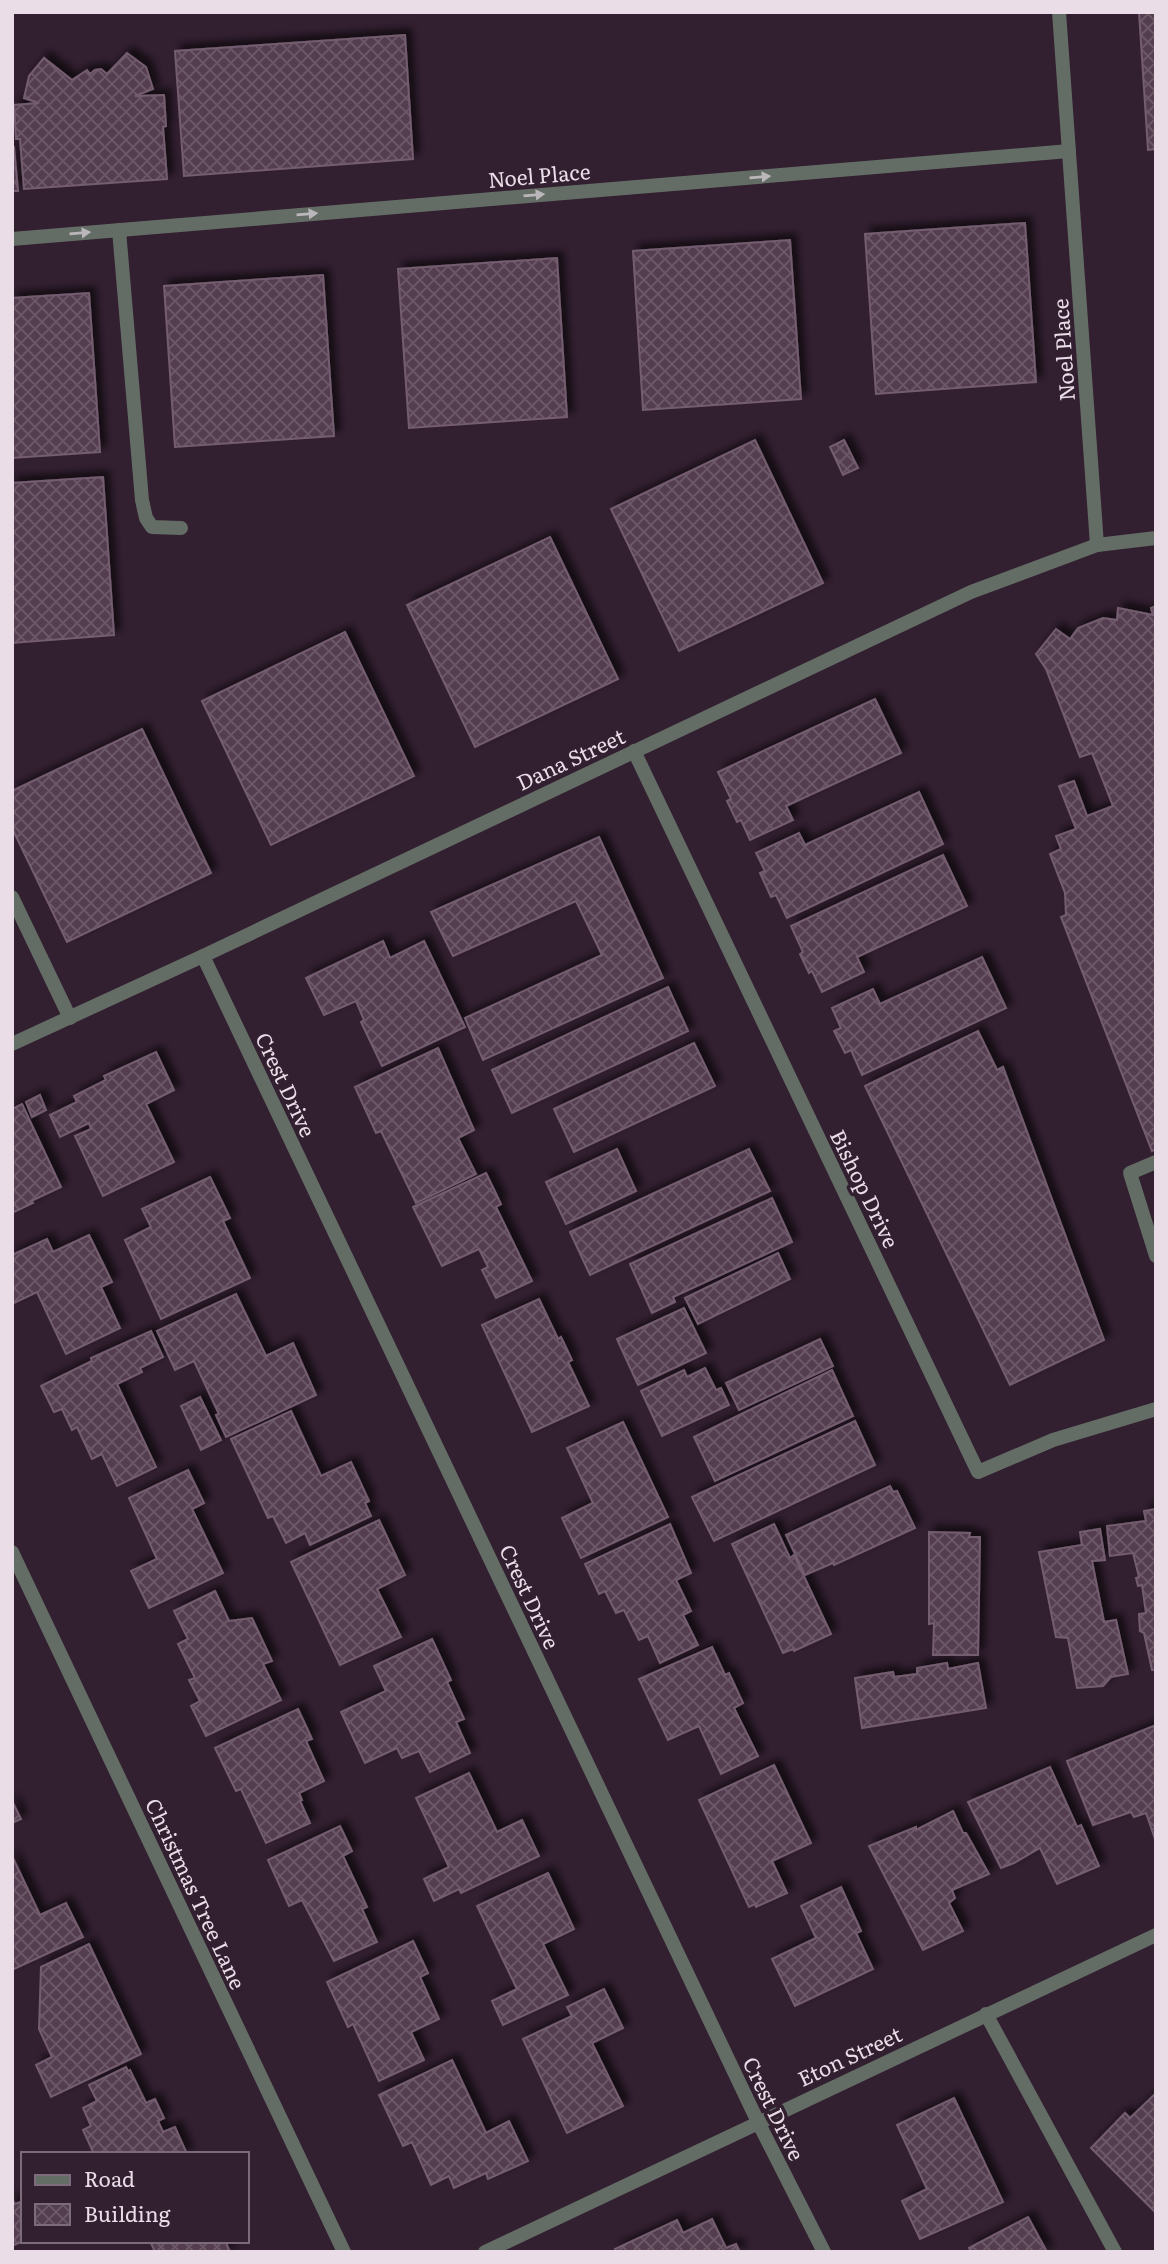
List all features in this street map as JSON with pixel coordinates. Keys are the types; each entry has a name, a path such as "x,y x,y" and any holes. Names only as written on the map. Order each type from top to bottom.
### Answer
{"street":[{"name":"Noel Place","path":"1059,12 1097,545"},
{"name":"Noel Place","path":"12,239 1069,151"},
{"path":"120,230 142,499 146,518 152,527 181,528"},
{"name":"Dana Street","path":"12,1044 971,592 1097,545 1156,538"},
{"name":"Bishop Drive","path":"634,751 978,1472 1053,1440 1156,1409"},
{"path":"12,897 69,1018"},
{"name":"Crest Drive","path":"203,956 758,2122 824,2252"},
{"path":"1156,1162 1130,1173 1156,1256"},
{"name":"Christmas Tree Lane","path":"12,1552 344,2252"},
{"name":"Eton Street","path":"485,2252 1156,1935"},
{"path":"986,2014 1115,2252"}],"building":[{"path":"1139,12 1156,12 1156,149 1148,150"},
{"path":"405,35 413,159 184,176 175,51"},
{"path":"127,53 146,67 153,89 135,96 164,95 166,126 163,127 167,179 24,189 14,105 39,103 24,98 29,76 44,58 72,80 87,70 90,74 101,69 107,74"},
{"path":"14,147 18,191 12,191"},
{"path":"1025,223 1036,382 876,394 865,234"},
{"path":"790,240 801,399 643,410 633,251"},
{"path":"557,258 567,417 409,428 398,269"},
{"path":"323,275 334,436 175,447 164,286"},
{"path":"89,293 100,452 12,458 12,298"},
{"path":"755,440 823,583 679,651 611,509"},
{"path":"844,440 858,468 843,475 830,447"},
{"path":"103,477 114,635 12,643 12,483"},
{"path":"550,537 618,679 475,747 407,605"},
{"path":"1156,606 1156,1149 1152,1151 1061,917 1066,915 1065,893 1050,854 1061,849 1056,836 1076,829 1059,786 1074,781 1087,816 1113,806 1092,753 1080,757 1046,669 1036,654 1056,629 1070,639 1078,628 1103,618 1117,620 1118,608 1153,615 1151,608"},
{"path":"345,632 414,776 271,845 202,701"},
{"path":"875,699 901,753 786,806 793,820 750,840 741,820 737,822 727,801 731,799 718,772"},
{"path":"142,729 211,873 67,942 12,828 12,791"},
{"path":"919,792 943,844 787,918 776,895 771,897 760,873 765,871 756,853 799,833 805,845"},
{"path":"599,837 663,978 483,1060 465,1018 602,955 576,901 453,956 431,912"},
{"path":"943,855 967,906 857,957 864,972 822,992 800,954 803,952 791,926"},
{"path":"383,941 390,958 424,941 465,1027 382,1066 361,1022 364,1020 356,1001 324,1015 306,978"},
{"path":"982,957 1006,1008 862,1075 851,1050 845,1053 834,1031 841,1028 832,1008 873,989 880,1004"},
{"path":"668,987 688,1031 512,1113 492,1070"},
{"path":"978,1031 997,1070 1003,1067 1104,1340 1010,1385 865,1086"},
{"path":"694,1043 715,1086 574,1152 554,1109"},
{"path":"438,1048 474,1130 458,1138 476,1174 416,1203 381,1131 376,1133 355,1087"},
{"path":"156,1052 174,1090 146,1104 174,1162 103,1196 75,1136 91,1129 89,1123 60,1137 50,1115 77,1102 74,1096 106,1080 104,1076"},
{"path":"40,1095 46,1110 32,1117 26,1102"},
{"path":"22,1104 61,1187 12,1213 12,1109"},
{"path":"617,1149 636,1191 566,1224 546,1182"},
{"path":"749,1149 770,1191 590,1275 570,1232"},
{"path":"486,1173 501,1204 496,1207 532,1281 496,1298 482,1270 488,1267 479,1249 442,1266 413,1207"},
{"path":"210,1177 230,1218 223,1221 250,1278 161,1319 125,1240 151,1227 142,1209"},
{"path":"772,1198 792,1242 673,1297 675,1302 652,1313 630,1264"},
{"path":"89,1235 112,1282 101,1287 120,1328 66,1354 37,1292 12,1304 12,1255 47,1239 53,1252"},
{"path":"778,1253 790,1279 698,1324 685,1298"},
{"path":"236,1294 266,1356 293,1343 316,1395 226,1437 216,1415 219,1414 194,1361 175,1370 157,1331"},
{"path":"539,1299 558,1339 561,1337 572,1360 568,1362 589,1406 532,1432 482,1325"},
{"path":"684,1308 706,1353 638,1385 617,1339"},
{"path":"151,1331 163,1357 140,1368 142,1372 117,1384 156,1467 117,1486 102,1454 92,1459 77,1427 72,1430 62,1409 54,1412 41,1386 92,1361 91,1358"},
{"path":"820,1339 833,1366 739,1410 726,1383"},
{"path":"705,1368 716,1390 721,1388 729,1405 662,1436 641,1391 684,1370 687,1377"},
{"path":"832,1370 853,1416 715,1481 694,1437"},
{"path":"200,1397 221,1440 201,1450 181,1406"},
{"path":"291,1411 321,1476 351,1462 369,1501 365,1503 371,1516 310,1545 305,1533 286,1543 273,1516 268,1518 231,1439"},
{"path":"855,1421 875,1465 714,1541 692,1497"},
{"path":"623,1422 668,1517 581,1558 562,1518 593,1503 567,1448"},
{"path":"188,1470 204,1503 192,1509 223,1573 149,1608 131,1571 157,1559 129,1498"},
{"path":"890,1486 893,1492 897,1491 915,1528 834,1565 833,1563 805,1575 786,1535"},
{"path":"1156,1509 1156,1670 1152,1670 1144,1633 1140,1631 1139,1614 1146,1613 1142,1585 1138,1586 1136,1578 1139,1577 1133,1553 1110,1556 1107,1526 1146,1521 1144,1511"},
{"path":"379,1520 405,1575 377,1589 401,1637 340,1665 291,1562"},
{"path":"670,1524 691,1573 676,1580 691,1611 683,1615 698,1645 660,1663 648,1636 639,1640 624,1610 616,1613 605,1591 599,1594 585,1564"},
{"path":"774,1524 790,1558 794,1555 831,1634 794,1651 793,1649 783,1653 732,1544"},
{"path":"1100,1529 1105,1560 1092,1561 1104,1622 1116,1620 1128,1674 1111,1677 1103,1686 1077,1688 1068,1638 1056,1637 1039,1552 1082,1545 1080,1532"},
{"path":"929,1532 970,1533 969,1537 980,1537 978,1655 933,1655 934,1623 929,1624"},
{"path":"215,1591 229,1621 252,1618 272,1661 263,1664 281,1700 206,1736 191,1706 200,1701 189,1680 195,1678 178,1644 188,1639 174,1611"},
{"path":"432,1639 451,1680 447,1682 464,1719 456,1722 470,1753 430,1772 419,1751 402,1758 397,1748 365,1763 341,1712 386,1691 374,1666"},
{"path":"712,1647 725,1675 729,1673 743,1703 734,1708 758,1756 721,1774 699,1726 668,1740 639,1679"},
{"path":"947,1663 948,1669 978,1663 986,1708 862,1728 855,1678 893,1672 894,1677 917,1674 917,1668"},
{"path":"298,1709 312,1739 306,1741 324,1781 299,1793 310,1823 266,1843 241,1789 236,1791 215,1748"},
{"path":"1156,1725 1156,1842 1146,1813 1134,1817 1131,1812 1093,1825 1067,1761"},
{"path":"774,1765 811,1843 772,1861 787,1893 756,1907 755,1904 749,1907 699,1800"},
{"path":"1050,1767 1077,1827 1081,1825 1099,1866 1057,1884 1040,1848 1001,1868 968,1802"},
{"path":"469,1773 497,1832 522,1820 539,1856 461,1893 459,1889 434,1901 424,1879 449,1867 416,1798"},
{"path":"12,1801 21,1819 12,1823"},
{"path":"953,1811 963,1833 966,1833 989,1874 952,1890 955,1898 949,1903 963,1931 923,1950 869,1846 916,1827 916,1830"},
{"path":"340,1826 352,1851 343,1856 367,1907 362,1909 377,1942 334,1961 302,1900 289,1906 268,1860"},
{"path":"12,1856 40,1915 66,1903 83,1937 12,1970"},
{"path":"548,1873 574,1929 543,1944 568,1995 503,2025 492,2001 517,1989 477,1906"},
{"path":"841,1887 861,1931 856,1933 873,1969 795,2006 772,1959 816,1938 801,1906"},
{"path":"413,1941 428,1973 420,1977 439,2019 411,2032 424,2060 379,2081 353,2024 348,2027 327,1982"},
{"path":"89,1944 141,2054 51,2097 36,2065 52,2057 39,2029 41,1967"},
{"path":"604,1989 623,2028 592,2043 623,2106 567,2133 523,2039 572,2016 567,2007"},
{"path":"452,2060 486,2133 509,2121 528,2161 488,2179 486,2173 454,2188 449,2176 431,2185 412,2142 403,2146 379,2095"},
{"path":"126,2067 146,2103 155,2099 164,2118 158,2121 163,2132 175,2127 186,2152 93,2152 83,2130 91,2126 83,2108 97,2101 89,2085"},
{"path":"1156,2093 1156,2213 1091,2148 1125,2113 1130,2118"},
{"path":"954,2098 1003,2202 920,2239 902,2201 927,2189 897,2125"},
{"path":"12,2199 15,2204 21,2202 21,2242 12,2246"},
{"path":"1028,2217 1047,2252 971,2252 969,2248"},
{"path":"712,2219 726,2248 736,2244 740,2252 616,2252 615,2249 677,2220 683,2233"},
{"path":"151,2243 226,2243 230,2252 155,2252"}]}
